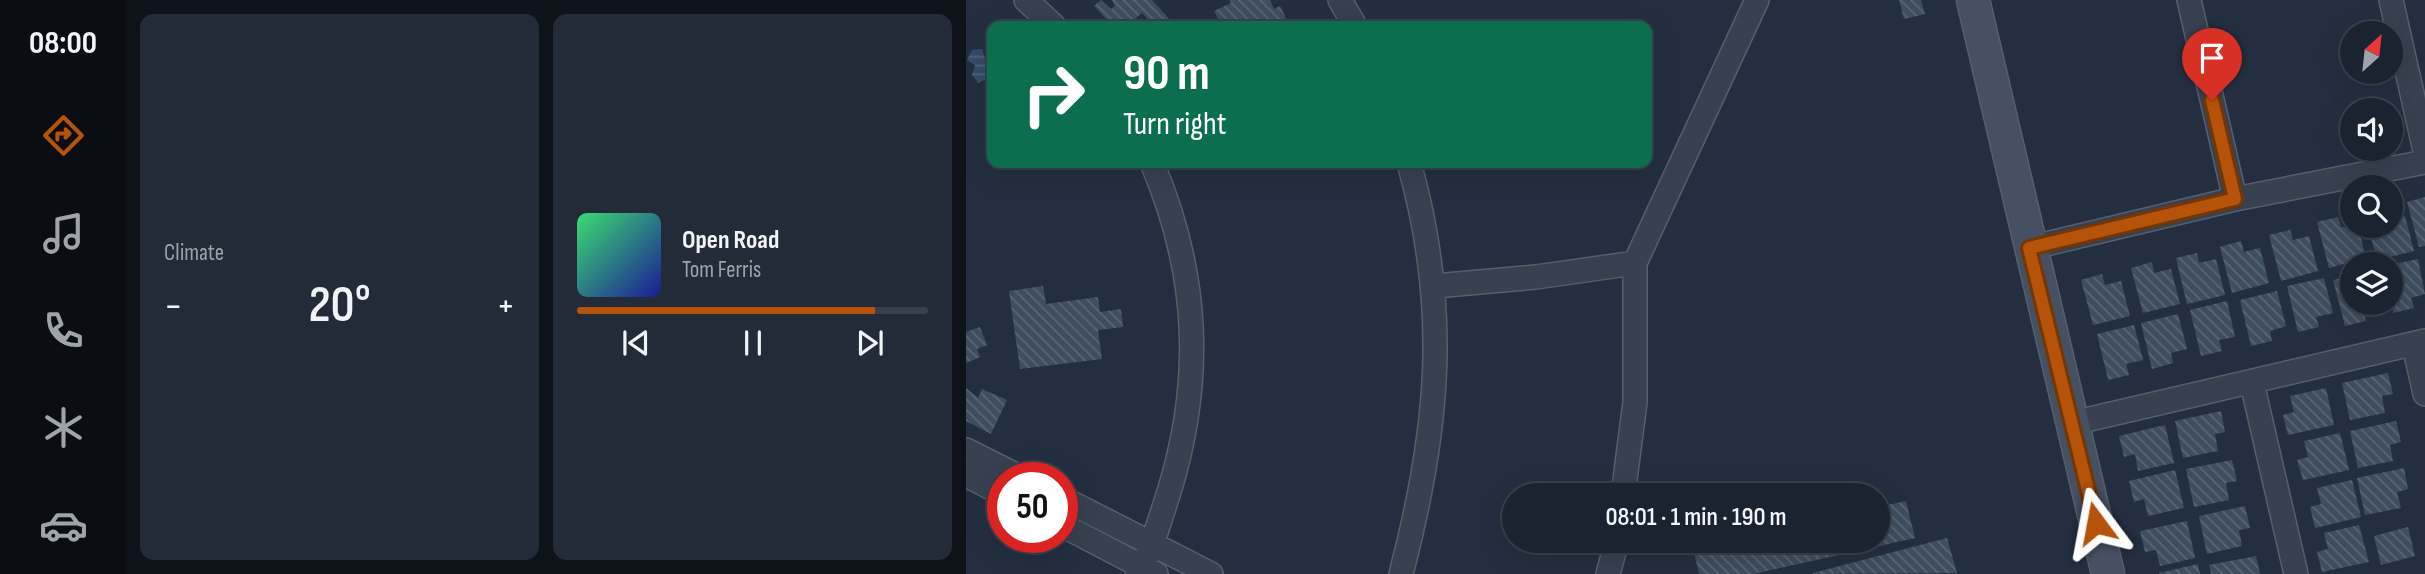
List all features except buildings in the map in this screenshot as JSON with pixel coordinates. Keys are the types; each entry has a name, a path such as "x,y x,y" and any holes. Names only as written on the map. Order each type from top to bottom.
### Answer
{"main road":[{"path":"1973,0 2029,248 2108,574"}],"street":[{"path":"1026,0 1049,21"},
{"path":"1340,0 1352,21"},
{"path":"1625,483 1635,401 1635,263 1757,0"},
{"path":"2189,0 2235,199"},
{"path":"2391,0 2425,151"},
{"path":"2029,248 2235,199 2425,162"},
{"path":"1078,534 1145,572 1175,474 1192,389 1192,319 1183,253 1154,168"},
{"path":"1401,574 1420,504 1431,432 1435,286 1419,199 1410,168"},
{"path":"1435,286 1536,277 1635,263"},
{"path":"2073,422 2419,343 2425,394"},
{"path":"2252,383 2295,574"},
{"path":"966,450 990,462"},
{"path":"966,475 987,486"},
{"path":"1078,506 1211,574"},
{"path":"1608,574 1614,553"}],"water":[{"path":"982,49 987,65 985,80 978,83 972,75 975,65 967,60 972,50"}],"route":[{"path":"2096,523 2029,248 2235,199 2212,100"}]}
